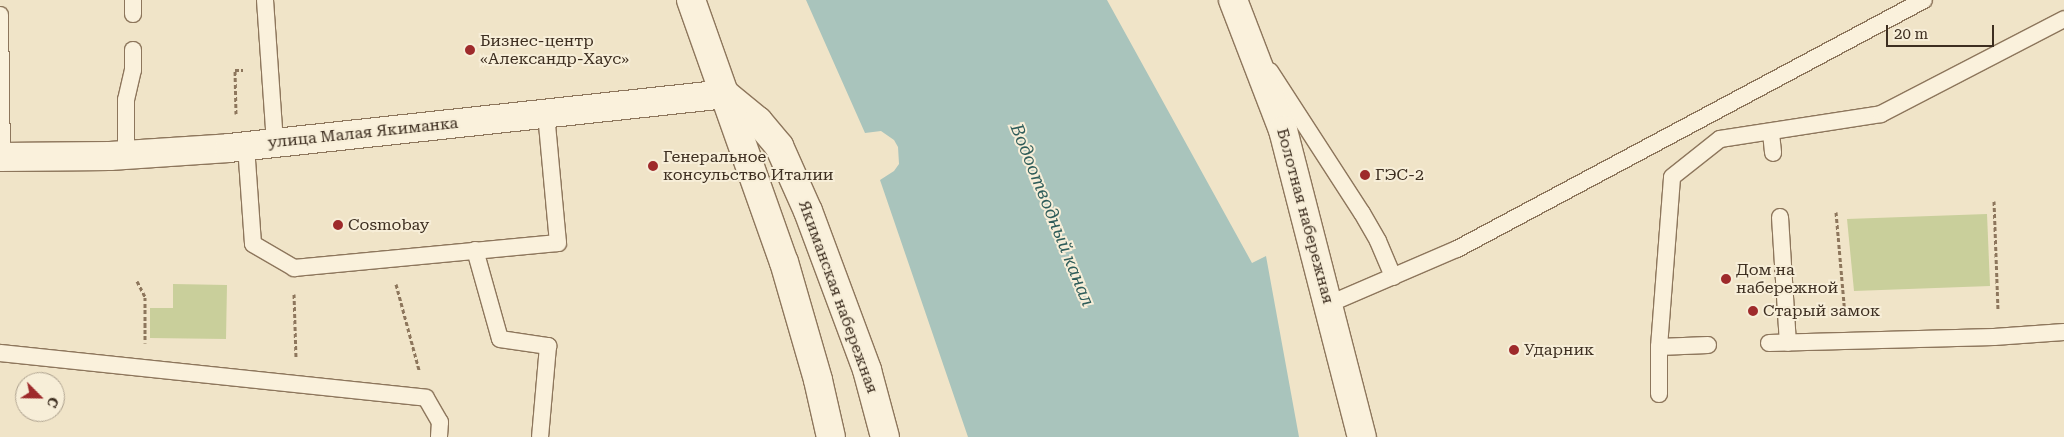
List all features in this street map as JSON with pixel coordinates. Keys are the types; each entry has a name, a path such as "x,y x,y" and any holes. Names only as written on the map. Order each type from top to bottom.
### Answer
{"street":[{"path":"691,0 784,262 818,380 831,437"},
{"name":"Болотная набережная","path":"1233,0 1250,40 1283,130 1362,437"},
{"name":"улица Малая Якиманка","path":"1,157 126,155 246,146 725,94"},
{"name":"Якиманская набережная","path":"725,94 758,121 779,146 808,211 867,370 886,437"}],"lane":[{"path":"265,0 275,143"},
{"path":"1329,304 1457,248 1924,0"},
{"path":"0,15 1,157"},
{"path":"1659,394 1659,347 1672,177 1720,139 1771,133 1880,114 2064,19"},
{"path":"1250,40 1362,213 1394,277"},
{"path":"126,155 126,100 133,70 133,50"},
{"path":"246,146 253,244 294,268 558,242 546,113"},
{"path":"1771,133 1773,153"},
{"path":"1780,217 1788,343"},
{"path":"475,250 500,339 548,346 540,437"},
{"path":"1769,343 1999,337 2064,332"},
{"path":"1659,347 1708,345"},
{"path":"0,353 426,398 440,422 439,437"}],"path":[{"path":"1994,201 1999,337"},
{"path":"1836,212 1847,340"},
{"path":"390,259 426,398"},
{"path":"294,268 296,384"},
{"path":"137,281 145,297 145,368"}],"green space":[{"path":"1987,214 1990,286 1854,291 1847,219"},
{"path":"173,284 227,285 226,339 150,338 150,308 173,308"}],"water":[{"name":"Водоотводный канал","path":"806,0 1107,0 1252,263 1266,256 1299,437 968,437 880,180 894,171 899,164 898,147 894,140 881,131 865,133"}],"place":[{"name":"Бизнес-центр «Александр-Хаус»","path":"470,50"},
{"name":"Генеральное консульство Италии","path":"653,166"},
{"name":"ГЭС-2","path":"1365,175"},
{"name":"Cosmobay","path":"338,225"},
{"name":"Дом на набережной","path":"1726,279"},
{"name":"Старый замок","path":"1753,311"},
{"name":"Ударник","path":"1514,350"}]}
